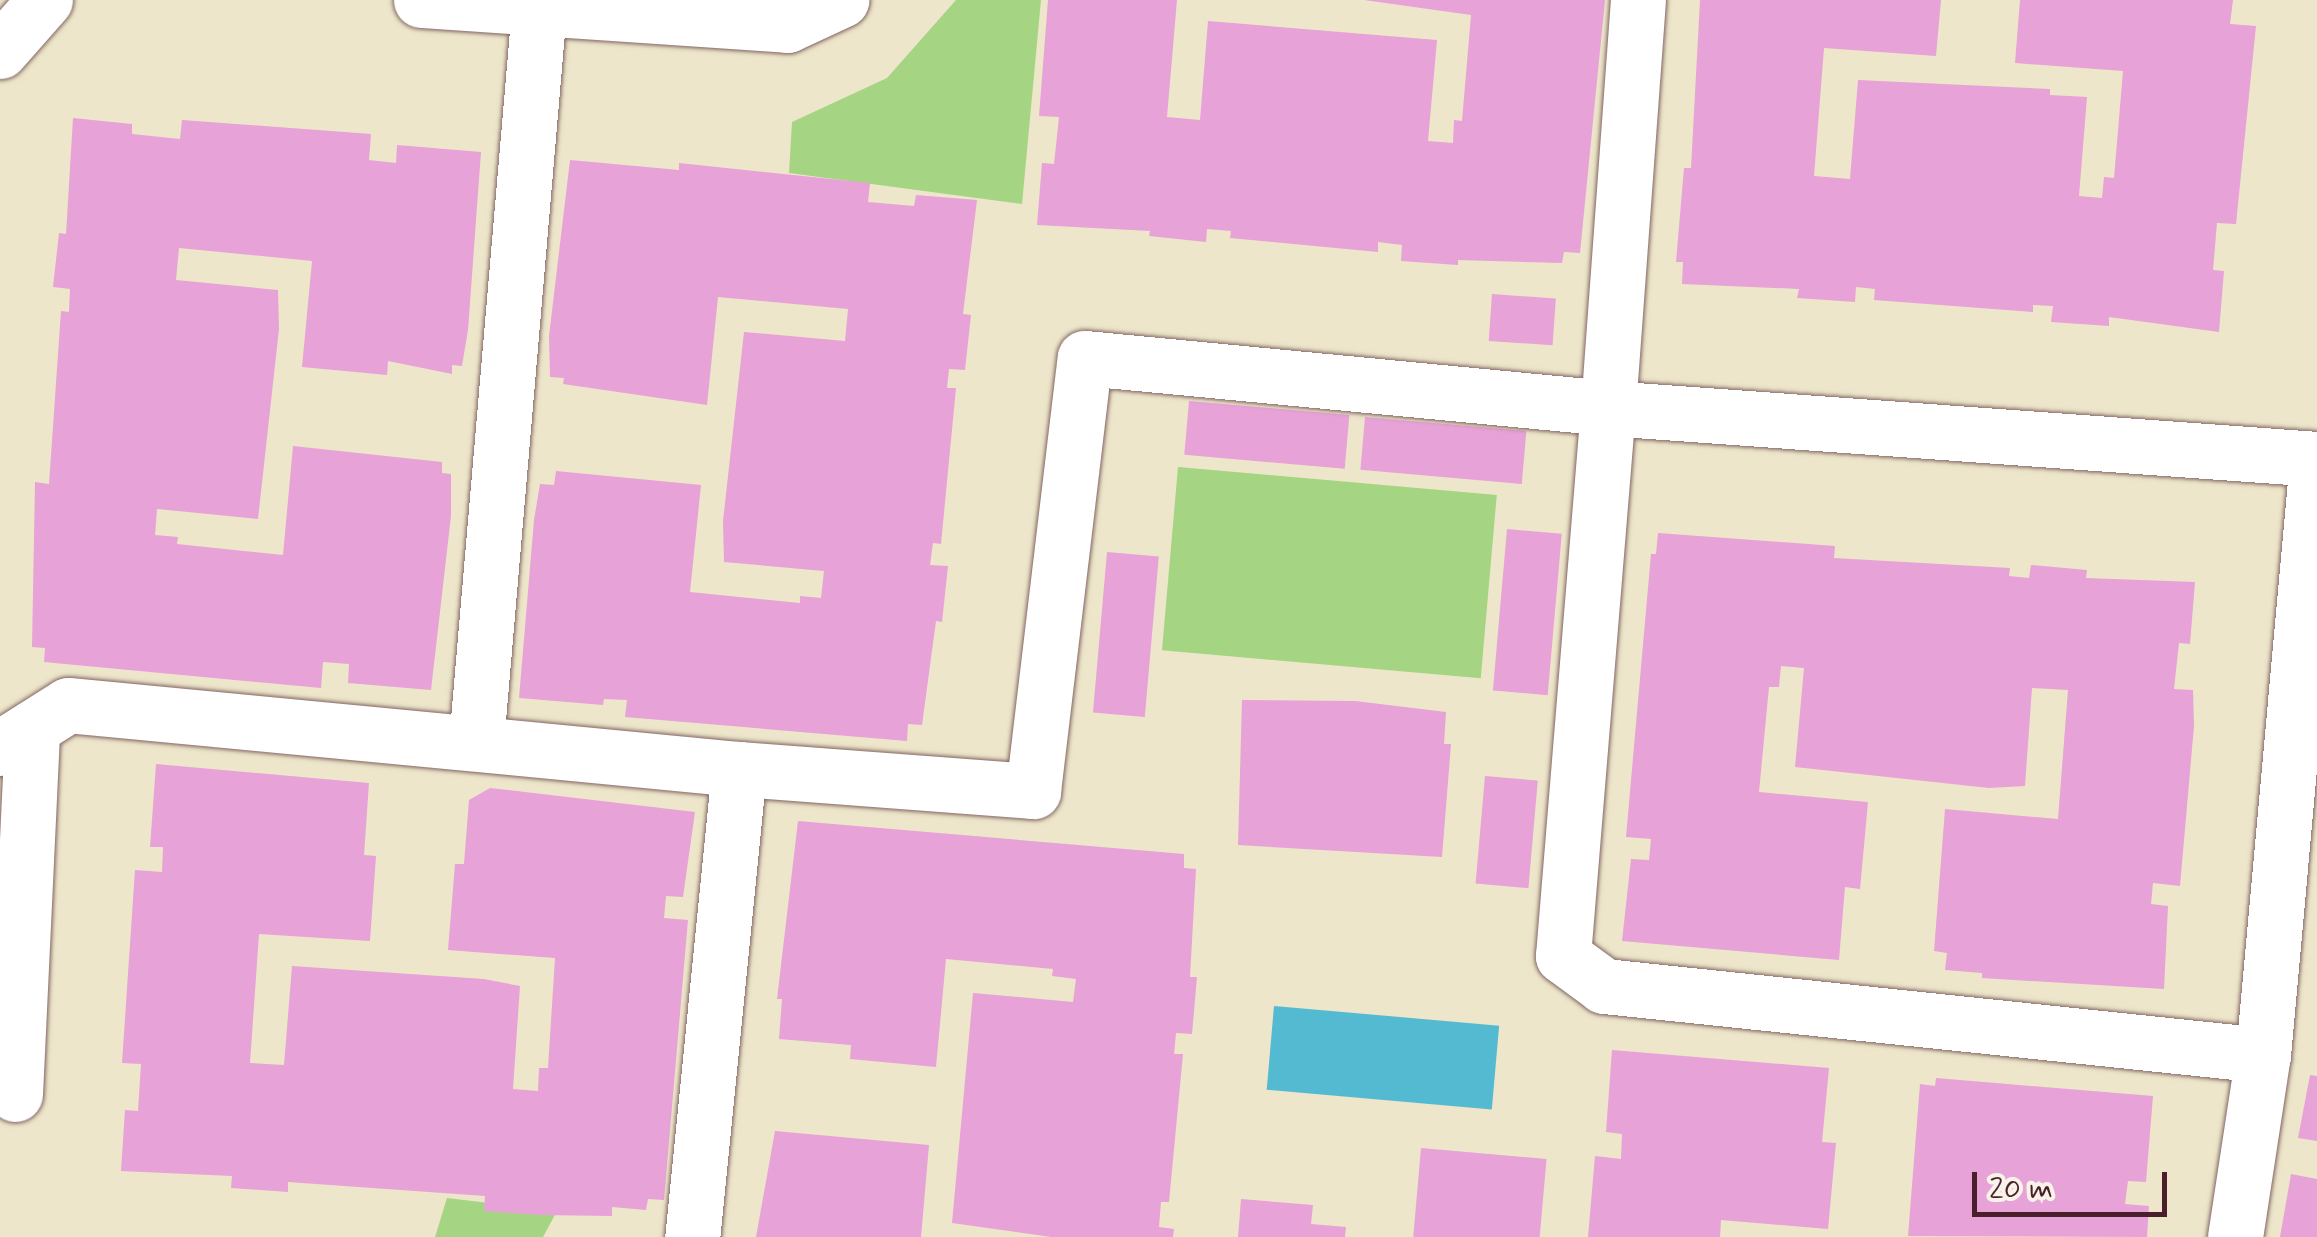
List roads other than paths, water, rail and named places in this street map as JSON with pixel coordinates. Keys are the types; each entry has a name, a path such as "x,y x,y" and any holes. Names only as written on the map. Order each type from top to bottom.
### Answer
{"street":[{"path":"0,51 45,0"},
{"path":"422,0 786,25 841,0"},
{"path":"1638,0 1563,956 1604,986 2263,1055"},
{"path":"476,743 540,8"},
{"path":"15,1094 16,738 68,705 738,769 1033,792 1086,358 1608,408 2317,459 2263,1055 2235,1237"},
{"path":"692,1237 738,769"}],"water":[{"path":"1274,1006 1499,1026 1492,1109 1267,1090"}]}
